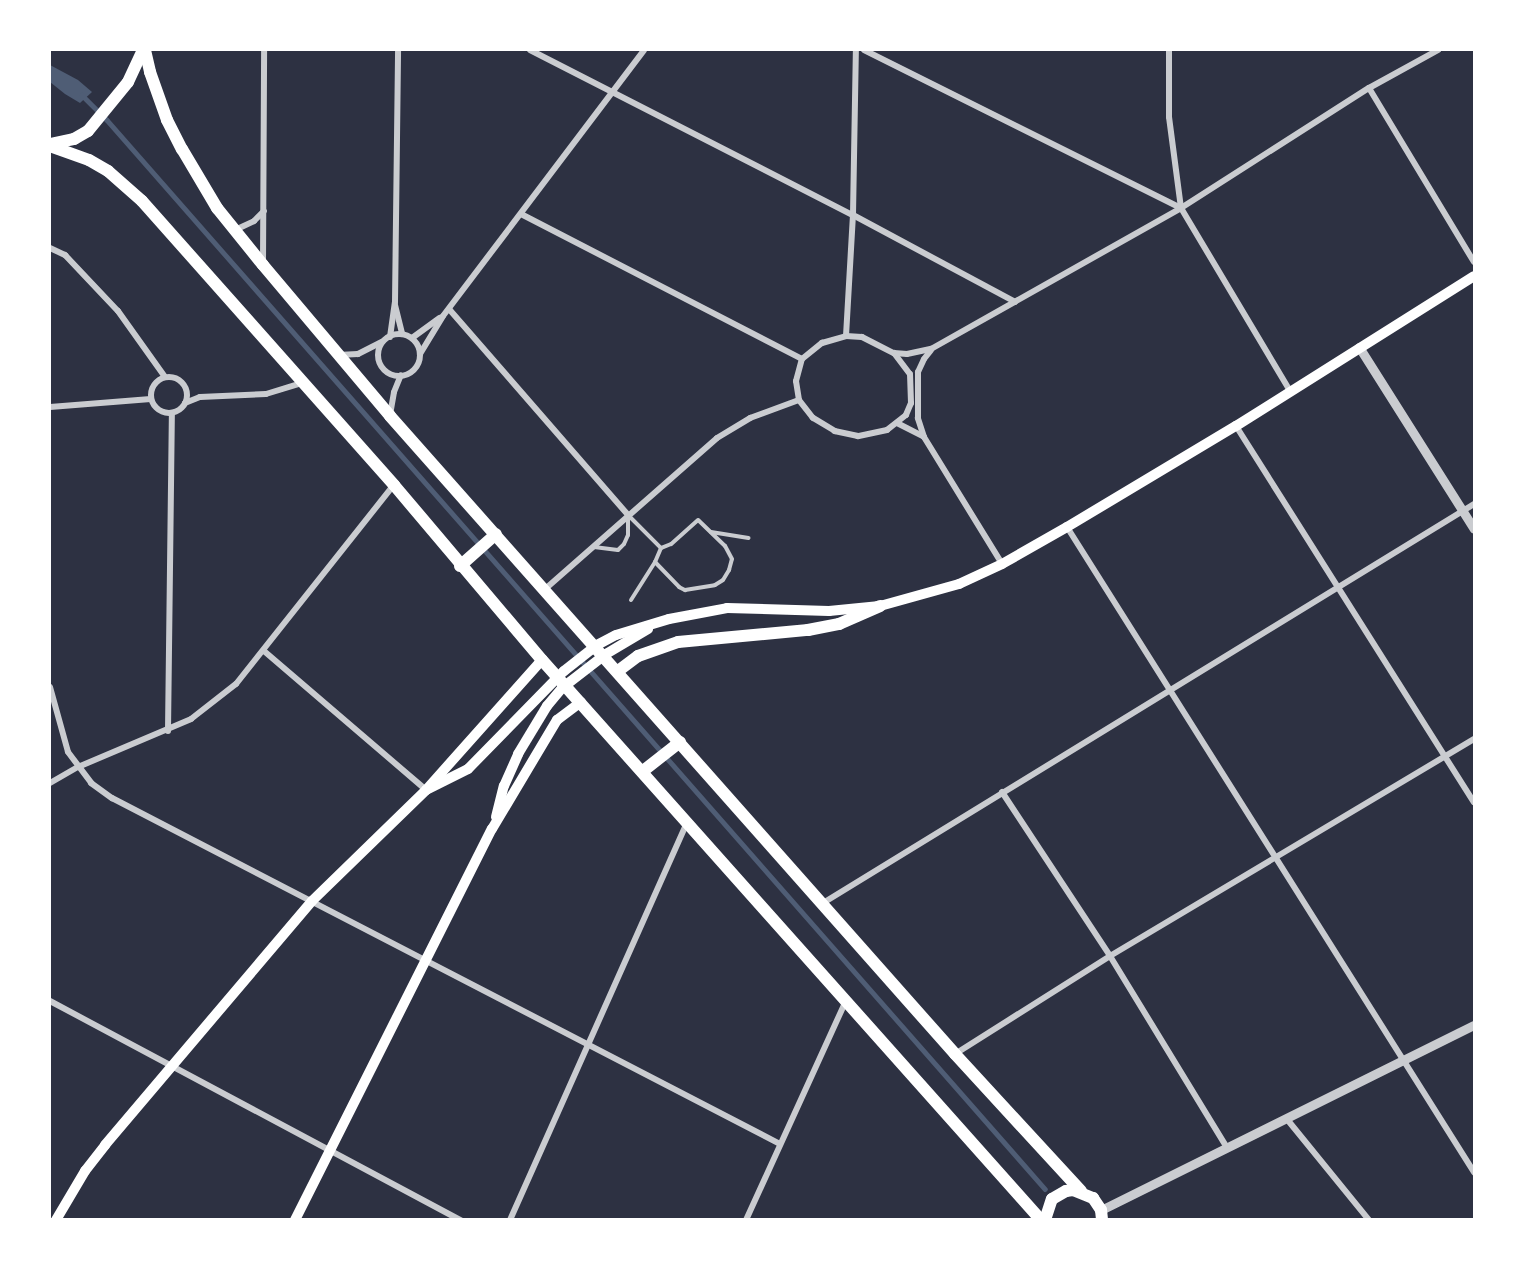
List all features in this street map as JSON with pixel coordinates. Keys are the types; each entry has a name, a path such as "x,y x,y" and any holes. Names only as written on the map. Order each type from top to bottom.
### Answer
{"main road":[{"path":"50,145 74,140 88,131 118,95 135,70 144,50"},
{"path":"144,50 167,120 202,185 263,266 492,538 544,590 618,672 675,746 822,903 955,1054 1081,1191 1103,1211"},
{"path":"50,145 89,160 126,185 394,485 460,566 542,660 1043,1220 1052,1199 1066,1191 1081,1191"},
{"path":"618,672 638,656 678,642 808,630 839,624 880,606 959,584 1002,564 1067,527 1236,426 1474,276"},
{"path":"460,566 492,538"},
{"path":"426,790 455,778 482,756 564,671 597,645 616,635 669,619 727,608 789,608 829,611 880,606"},
{"path":"492,829 504,786 532,729 562,688 621,644 669,619"},
{"path":"56,1220 84,1171 312,901 426,790 542,660"},
{"path":"295,1220 492,829 557,720 581,702"},
{"path":"643,771 675,746"}],"street":[{"path":"263,266 264,50"},
{"path":"390,336 395,302 398,50"},
{"path":"530,50 853,215 1015,302"},
{"path":"390,416 394,392 400,375 417,366 420,354 443,316 644,50"},
{"path":"846,336 853,215 856,50"},
{"path":"864,50 1181,208"},
{"path":"1168,50 1169,117 1181,208 1290,391"},
{"path":"1002,564 924,437 918,418 918,372 924,358 931,350 1181,208 1369,88 1438,50"},
{"path":"1369,88 1474,262"},
{"path":"235,230 254,221 264,210"},
{"path":"521,214 802,359"},
{"path":"50,248 65,255 118,311 165,377"},
{"path":"395,302 402,334"},
{"path":"449,309 628,515"},
{"path":"412,338 443,316"},
{"path":"338,355 358,354 390,336 402,334 412,338 418,345 420,354"},
{"path":"894,353 910,374 912,388 911,403 906,415 897,423 874,434 846,434 825,426 805,410 799,400 796,381 802,359 822,343 846,336 862,337 894,353 907,354 931,350"},
{"path":"383,342 379,357 381,364 386,370 400,375"},
{"path":"1359,347 1474,529"},
{"path":"172,413 159,410 151,399 153,385 165,377 177,379 200,397"},
{"path":"172,413 185,403 200,397 266,394 302,383"},
{"path":"185,387 185,403"},
{"path":"50,406 151,399"},
{"path":"544,590 628,515 732,428 750,418 799,400"},
{"path":"168,731 172,413"},
{"path":"897,423 924,437"},
{"path":"1236,426 1474,802"},
{"path":"50,783 78,767 168,731 213,704 236,684 264,651 394,485"},
{"path":"822,903 1474,504"},
{"path":"1067,527 1474,1172"},
{"path":"264,651 426,790"},
{"path":"50,687 65,741 78,767 91,783 112,798 780,1144"},
{"path":"955,1054 1110,956 1474,739"},
{"path":"1002,792 1110,956 1226,1146"},
{"path":"510,1220 590,1045 687,822"},
{"path":"50,1001 460,1220"},
{"path":"746,1220 846,1001"},
{"path":"1103,1211 1226,1146 1405,1061 1474,1025"},
{"path":"1286,1118 1369,1220"}],"lane":[{"path":"593,546 605,550 618,550 628,535 628,515"},
{"path":"628,515 661,548"},
{"path":"631,600 661,548 671,544 699,520 725,546 732,559 723,580 716,585 685,590 655,562"},
{"path":"710,532 749,538"}],"water":[{"path":"50,65 78,80 92,92 80,103 65,94 50,82"}],"waterway":[{"path":"82,95 107,120 1045,1189"}]}
